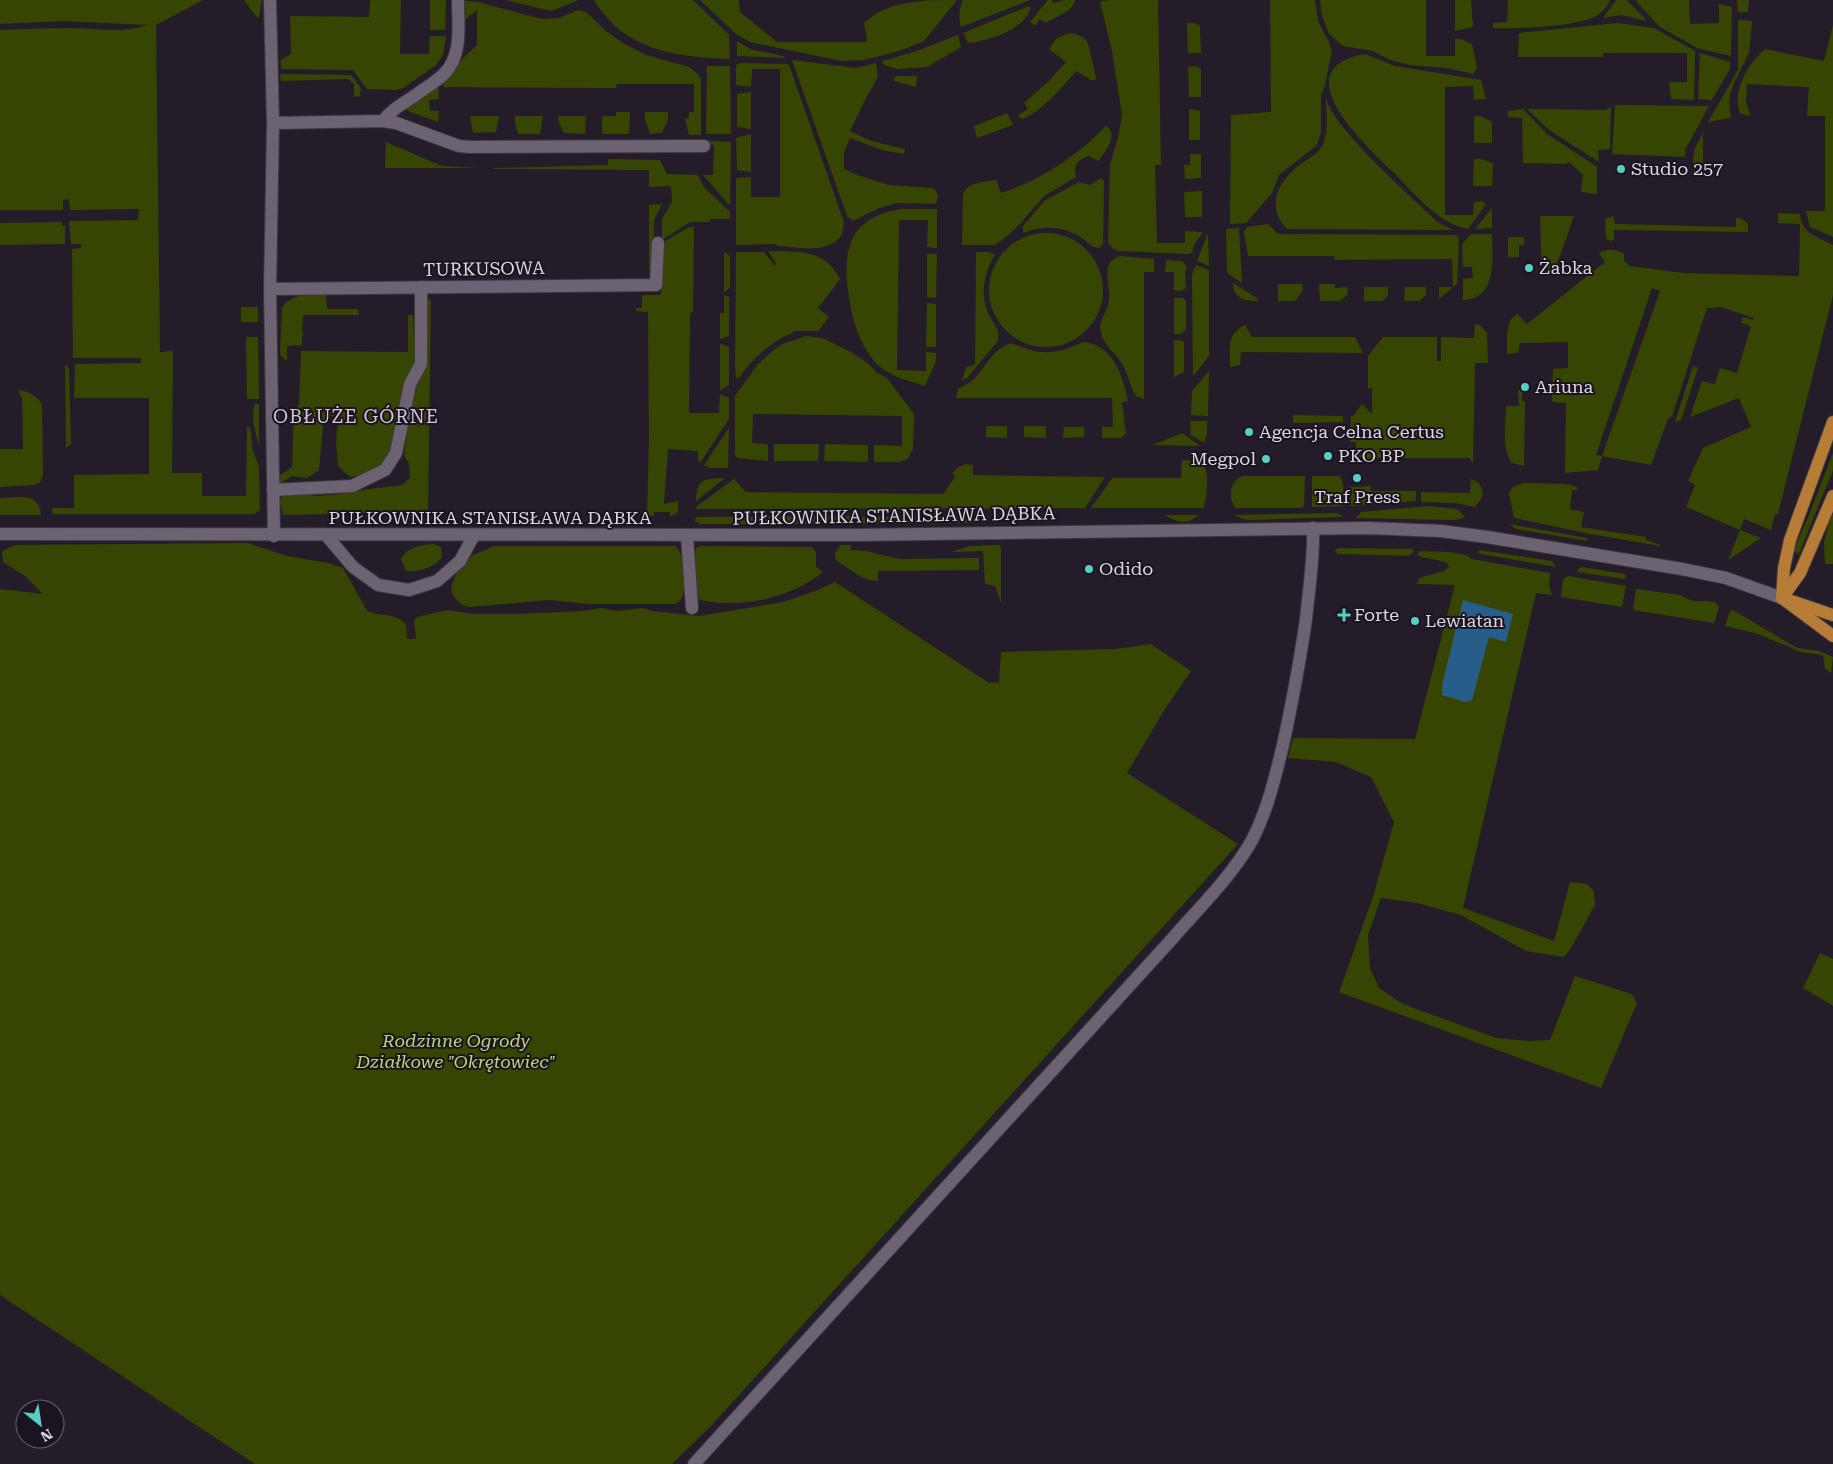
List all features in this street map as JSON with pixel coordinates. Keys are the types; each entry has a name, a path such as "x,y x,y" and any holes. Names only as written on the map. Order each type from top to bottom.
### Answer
{"main road":[{"path":"1782,598 1784,568 1790,540 1833,422"},
{"path":"1782,598 1800,573 1833,496"},
{"name":"PUŁKOWNIKA STANISŁAWA DĄBKA","path":"1782,598 1833,615"},
{"name":"PUŁKOWNIKA STANISŁAWA DĄBKA","path":"1782,598 1833,636"}],"street":[{"path":"270,0 273,123 270,289 274,536"},
{"path":"383,121 398,106 446,73 456,55 459,42 458,0"},
{"path":"273,123 383,121 396,123 459,146 470,148 704,146"},
{"name":"TURKUSOWA","path":"270,289 656,285 658,244"},
{"path":"273,490 352,486 385,470 396,453 410,384 421,364 421,287"},
{"path":"694,1464 1165,946 1251,842 1268,801 1293,700 1301,658 1312,569 1314,546 1312,528"},
{"name":"PUŁKOWNIKA STANISŁAWA DĄBKA","path":"0,534 687,536 902,535 1312,528 1441,531 1487,536 1696,572 1726,578 1782,598"},
{"path":"326,535 353,567 378,585 409,590 437,581 455,566 460,561 474,535"},
{"path":"687,536 692,608"}],"green space":[{"path":"0,0 203,0 156,25 160,352 173,351 172,473 202,473 202,496 246,496 247,426 250,428 253,450 259,467 260,510 254,514 53,514 52,508 74,508 74,475 149,474 149,398 74,398 75,364 141,363 141,358 73,358 72,249 81,248 81,244 71,244 69,221 138,220 139,209 70,210 69,199 63,200 63,210 0,210 0,30 70,28 119,30 147,25 65,21 0,24"},
{"path":"244,0 262,0 259,17 257,18"},
{"path":"370,0 401,0 400,54 429,54 430,36 446,36 443,55 436,65 403,88 396,90 367,89 353,70 281,69 281,60 291,54 290,16 369,17"},
{"path":"430,0 446,0 445,30 430,30"},
{"path":"505,0 579,0 551,11"},
{"path":"594,0 693,0 729,35 730,59 672,53 636,41 606,17"},
{"path":"700,0 739,0 740,12 777,42 865,42 867,40 864,23 884,10 919,1 957,0 924,41 899,51 864,60 841,61 750,42 736,34"},
{"path":"963,0 1030,0 961,27 959,13"},
{"path":"1048,0 1052,0 1053,3 1075,0 1067,11 1046,23 1040,19 1035,26 1030,22"},
{"path":"1109,0 1158,0 1161,165 1155,165 1157,243 1185,243 1185,231 1203,232 1194,245 1192,253 1189,254 1119,251 1115,250 1108,243 1110,164 1118,138 1122,115 1112,51 1100,2"},
{"path":"1270,0 1315,0 1318,21 1332,51 1324,89 1321,94 1321,132 1317,145 1279,175 1272,193 1246,223 1230,224 1231,115 1271,112"},
{"path":"1320,0 1426,0 1426,56 1455,56 1455,39 1461,39 1472,44 1477,68 1473,74 1447,68 1410,65 1390,60 1373,51 1343,46 1329,34 1322,16"},
{"path":"1455,0 1471,0 1473,27 1455,31"},
{"path":"1508,0 1610,0 1599,14 1572,23 1545,27 1493,28 1493,23 1507,22"},
{"path":"1616,0 1627,0 1647,21 1621,15 1603,18"},
{"path":"1635,0 1689,0 1690,24 1719,23 1719,4 1732,7 1731,56 1697,48 1660,27"},
{"path":"1737,0 1749,0 1748,12 1738,12"},
{"path":"465,1 478,2 542,19 559,18 578,10 586,12 606,31 623,43 646,55 689,67 701,79 701,135 689,135 685,119 689,118 689,112 694,112 694,84 617,84 616,88 443,87 443,83 456,69 460,61 477,45 477,10 466,19"},
{"path":"1029,6 1031,8 1021,23 1005,33 970,43 963,33"},
{"path":"1738,20 1752,21 1749,53 1730,94 1731,118 1708,122 1738,70"},
{"path":"1187,23 1194,23 1200,26 1201,53 1188,53"},
{"path":"1618,23 1654,28 1695,51 1694,100 1671,99 1669,82 1687,82 1687,53 1603,53 1603,57 1518,57 1519,33"},
{"path":"1833,25 1833,237 1810,227 1806,211 1825,211 1825,116 1807,116 1809,87 1747,84 1746,101 1750,115 1748,116 1740,113 1738,95 1743,78 1753,62 1765,49 1824,61"},
{"path":"1069,33 1080,36 1088,43 1096,77 1095,80 1091,80 1076,71 1043,106 1028,117 1021,119 1018,115 1028,109 1024,103 1048,82 1066,62 1049,49 1057,38"},
{"path":"958,35 961,47 927,67 897,69 884,65 882,61 914,52"},
{"path":"737,41 750,49 786,58 737,56"},
{"path":"1700,53 1730,62 1730,69 1712,100 1698,99"},
{"path":"1365,54 1395,66 1481,80 1486,99 1474,100 1473,86 1445,87 1445,215 1473,215 1474,202 1481,201 1486,204 1468,229 1456,226 1445,220 1425,205 1363,142 1337,107 1330,90 1331,74 1341,62"},
{"path":"792,60 856,68 876,63 878,77 850,131 871,141 905,149 904,154 882,150 850,138 844,152 844,169 889,185 933,188 938,197 936,204 897,203 879,208 853,221 847,216"},
{"path":"740,63 789,65 844,222 842,235 836,241 821,248 778,246 775,244 736,245 736,178 751,177 751,197 780,197 780,69 752,69 751,87 736,85 736,65"},
{"path":"707,66 730,66 731,134 706,134"},
{"path":"1196,66 1201,69 1201,97 1189,97 1188,67"},
{"path":"280,74 351,75 361,88 360,96 354,97 354,84 348,79 281,81"},
{"path":"897,76 917,76 916,87 894,81 894,78"},
{"path":"438,85 439,99 429,100 430,111 439,111 438,122 403,109"},
{"path":"751,92 751,129 737,127 737,94"},
{"path":"1326,97 1331,110 1357,144 1439,223 1453,230 1287,229 1277,213 1277,196 1284,180 1298,166 1315,154 1323,144 1327,127"},
{"path":"1615,106 1709,106 1685,150 1685,157 1612,154"},
{"path":"1611,107 1610,149 1598,150 1599,162 1549,130 1527,109 1605,110"},
{"path":"1189,109 1200,111 1200,140 1189,140"},
{"path":"1523,109 1546,133 1597,167 1597,194 1581,192 1583,175 1569,162 1566,164 1523,163 1522,118 1508,117 1508,111"},
{"path":"616,112 630,112 629,134 602,134 602,116 616,116"},
{"path":"645,112 668,112 668,119 662,133 650,134 645,119"},
{"path":"1007,113 1013,125 977,138 974,126"},
{"path":"470,116 499,116 496,132 473,133"},
{"path":"515,116 543,116 540,134 518,134"},
{"path":"558,116 586,116 585,134 564,133"},
{"path":"1474,116 1480,116 1492,122 1492,143 1474,143"},
{"path":"1106,126 1111,134 1110,143 1098,161 1089,156 1079,161 1075,169 1076,177 1044,196 1019,225 1001,241 994,245 962,245 963,194 965,190 977,183 996,180 1001,193 1016,188 1058,166"},
{"path":"1703,132 1703,166 1693,165 1694,150"},
{"path":"751,134 751,172 737,170 736,138"},
{"path":"707,141 731,142 730,206 703,175 713,175 714,145 707,144"},
{"path":"386,142 442,166 481,168 385,168"},
{"path":"1190,154 1201,154 1201,178 1185,179 1184,165 1190,165"},
{"path":"608,159 660,160 667,174 698,175 703,186 730,212 730,219 690,222 662,240 662,219 672,202 671,186 649,187 649,170 493,169 608,165"},
{"path":"1474,159 1493,163 1492,186 1473,186"},
{"path":"1101,178 1104,181 1103,244 1099,248 1092,246 1075,234 1061,229 1046,228 1023,233 1023,226 1044,201 1079,182 1090,185"},
{"path":"1202,191 1202,217 1185,217 1184,192"},
{"path":"662,204 654,220 653,271 649,270 649,205"},
{"path":"1492,208 1492,228 1475,229"},
{"path":"902,209 937,209 937,248 927,247 928,220 899,220 897,370 926,371 926,352 936,353 936,361 925,386 891,374 874,361 857,331 849,297 847,264 853,238 860,228 871,219 884,213"},
{"path":"1778,213 1800,214 1803,226 1811,234 1833,245 1833,295 1778,514 1775,514 1771,530 1744,519 1740,530 1686,507 1695,485 1688,481 1703,448 1751,427 1739,398 1690,417 1702,381 1715,384 1720,368 1737,373 1751,326 1741,323 1743,317 1753,320 1754,318 1721,307 1707,308 1672,416 1668,419 1651,465 1602,456 1598,470 1565,473 1566,403 1552,402 1553,369 1568,368 1568,342 1520,343 1518,353 1507,354 1507,333 1510,320 1517,314 1527,324 1605,262 1599,253 1606,250 1615,250 1624,254 1624,261 1630,266 1683,273 1799,276 1800,224 1778,223","holes":["1652,288 1660,291 1602,456 1596,455"]},
{"path":"1540,216 1574,216 1556,267 1546,276 1542,276"},
{"path":"1613,216 1615,224 1736,227 1736,218 1741,218 1748,224 1748,232 1614,230 1614,240 1610,241 1606,239 1605,219"},
{"path":"62,222 62,226 65,226 65,244 0,245 0,223"},
{"path":"1268,224 1278,234 1457,235 1459,240 1457,284 1439,299 1439,287 1453,287 1452,259 1335,260 1334,256 1248,256 1244,232 1247,227"},
{"path":"689,227 694,227 693,312 690,313 689,413 719,413 720,394 729,398 729,419 700,463 698,451 668,449 664,504 678,501 678,512 670,517 670,512 654,512 654,516 647,516 649,440 648,312 636,311 636,308 642,308 642,295 661,295 662,243"},
{"path":"1239,228 1242,283 1227,273 1226,229"},
{"path":"1046,233 1068,237 1086,250 1099,268 1103,290 1099,312 1086,330 1068,343 1046,347 1024,343 1006,330 993,312 989,290 993,268 1006,250 1024,237"},
{"path":"1208,233 1209,266 1197,261"},
{"path":"1471,234 1492,234 1491,276 1488,285 1482,293 1474,298 1463,300 1463,279 1473,278 1472,267 1463,267 1462,244"},
{"path":"1508,237 1524,237 1524,245 1519,245 1519,257 1508,257"},
{"path":"768,251 800,252 818,257 834,269 840,279 818,308 829,317 818,331 793,331 776,341 750,364 739,378 736,377 735,367 736,252 764,252 775,266 776,263"},
{"path":"724,252 730,256 730,288 724,292"},
{"path":"976,252 989,252 995,255 988,269 984,284 984,299 988,313 998,330 998,338 997,342 968,377 962,381 966,367 975,365"},
{"path":"927,254 937,254 936,298 927,297"},
{"path":"1119,256 1154,259 1154,272 1144,272 1144,399 1136,396 1123,365 1107,345 1100,329 1109,300 1108,267"},
{"path":"1166,260 1182,261 1187,267 1185,273 1186,288 1181,291 1174,290 1174,272 1165,272"},
{"path":"1196,265 1209,270 1209,356 1193,376 1192,274"},
{"path":"1233,283 1257,298 1258,301 1237,296"},
{"path":"1278,284 1302,284 1303,290 1295,301 1278,301"},
{"path":"1319,284 1335,284 1335,288 1347,287 1348,294 1340,301 1320,301"},
{"path":"1364,287 1388,287 1388,295 1383,301 1364,301"},
{"path":"1405,287 1426,287 1426,295 1420,301 1404,301"},
{"path":"326,295 327,309 358,309 359,315 303,315 302,333 304,335 302,336 302,345 287,346 287,361 280,355 282,307 297,297"},
{"path":"724,295 729,297 729,336 720,339 720,313 724,313"},
{"path":"1174,298 1183,298 1186,301 1186,329 1181,334 1174,334"},
{"path":"431,299 428,512 283,515 280,501 282,495 297,493 318,496 339,494 402,485 410,478 409,464 404,455 410,409 422,370 425,300"},
{"path":"927,303 936,304 936,347 926,347"},
{"path":"241,307 258,307 258,322 241,322"},
{"path":"408,315 413,315 415,360 403,389 392,449 383,464 367,474 350,477 338,466 336,443 338,421 329,413 323,426 319,470 307,478 292,476 279,484 279,476 292,467 294,411 299,404 301,351 408,352"},
{"path":"1475,324 1480,325 1487,333 1488,363 1475,363 1473,464 1470,458 1372,458 1372,460 1350,461 1350,456 1356,456 1356,442 1350,442 1351,416 1362,404 1372,414 1372,387 1368,389 1368,356 1383,337 1437,337 1437,361 1441,361 1441,337 1474,338"},
{"path":"1245,325 1252,337 1355,337 1363,353 1241,352 1240,365 1230,367 1230,343 1232,337"},
{"path":"806,336 822,338 849,351 869,364 877,373 887,378 914,414 913,448 908,459 899,462 874,462 874,445 902,446 902,416 753,414 752,443 768,444 768,461 737,458 735,454 735,396 758,364 775,349 782,344"},
{"path":"246,337 258,337 259,399 247,399"},
{"path":"1174,340 1184,342 1184,372 1174,377"},
{"path":"1083,342 1093,344 1109,355 1115,363 1123,382 1128,401 1122,402 1126,434 1121,438 1102,438 1102,427 1113,427 1112,398 956,398 958,389 972,381 994,354 1005,346 1012,343 1031,350 1047,352 1064,349"},
{"path":"720,344 729,347 729,385 720,391"},
{"path":"65,364 69,368 71,444 66,448"},
{"path":"1693,366 1698,368 1681,420 1675,422"},
{"path":"1209,371 1208,416 1191,415 1192,391"},
{"path":"19,390 32,394 42,405 43,475 40,482 35,485 0,487 0,449 23,449 22,397"},
{"path":"1518,390 1522,390 1522,401 1525,401 1524,466 1512,463 1506,451 1505,443 1506,406 1519,406"},
{"path":"254,404 259,404 259,447 253,421"},
{"path":"1293,415 1343,416 1343,422 1293,423"},
{"path":"1190,421 1207,421 1207,434 1204,443 1191,435"},
{"path":"986,426 1007,426 1007,438 986,437"},
{"path":"1024,426 1046,426 1046,438 1024,437"},
{"path":"1064,427 1084,427 1084,437 1063,438"},
{"path":"729,428 728,468 710,468 704,465"},
{"path":"1182,433 1200,446 1153,445"},
{"path":"774,444 819,444 818,461 774,461"},
{"path":"825,444 868,445 868,462 824,461"},
{"path":"1833,453 1833,470 1799,554 1793,551"},
{"path":"1182,460 1198,462 1205,468 1207,485 1204,508 1091,508 1112,478 1181,478"},
{"path":"966,464 973,465 973,475 1105,477 1085,508 697,509 696,507 734,479 746,492 943,494 955,477 952,473"},
{"path":"1242,476 1305,476 1304,506 1302,508 1235,508 1231,499 1231,490 1234,482"},
{"path":"1312,476 1339,476 1343,486 1343,506 1312,507"},
{"path":"725,478 696,501 700,483 707,479"},
{"path":"1471,479 1479,483 1483,492 1481,499 1475,507 1455,503 1421,502 1421,492 1470,493"},
{"path":"1523,483 1566,484 1577,487 1577,490 1572,490 1570,509 1584,512 1581,527 1646,537 1646,540 1661,545 1585,533 1514,518 1509,493 1513,487"},
{"path":"1370,486 1371,491 1416,491 1416,501 1351,506 1350,487"},
{"path":"20,497 32,499 39,507 41,515 0,515 0,498"},
{"path":"1428,506 1457,509 1465,517 1456,520 1356,518 1361,512"},
{"path":"1338,513 1343,517 1250,520 1234,515"},
{"path":"1831,514 1833,515 1833,564 1825,564 1824,543"},
{"path":"1165,515 1198,515 1190,521 1182,522 1173,520"},
{"path":"851,516 850,524 700,524 695,521 696,517"},
{"path":"981,516 973,523 862,524 862,517"},
{"path":"1509,524 1587,538 1587,541 1516,529"},
{"path":"1740,530 1761,538 1728,560"},
{"name":"Rodzinne Ogrody Działkowe \"Okrętowiec\"","path":"247,543 287,556 328,563 343,568 367,611 396,617 401,620 406,624 407,639 416,639 414,620 417,617 448,610 473,614 516,614 582,611 602,608 616,611 643,608 652,611 699,616 783,602 835,582 989,683 999,682 1001,652 1116,649 1151,644 1191,671 1163,712 1127,773 1238,844 712,1425 672,1464 255,1464 0,1295 0,589 43,594 25,576 3,562 2,551 15,545"},
{"path":"434,544 441,547 442,557 439,561 426,568 406,571 401,559 407,552 419,546"},
{"path":"840,545 851,545 851,550 866,551 899,559 979,558 979,570 878,571 878,581 872,580 856,574 837,561 835,553"},
{"path":"1000,545 1001,603 995,586 985,584 983,551 951,552 970,546"},
{"path":"494,546 676,546 683,564 685,580 683,594 675,604 588,604 549,600 468,607 461,604 453,596 451,588 458,568 473,555"},
{"path":"700,546 812,547 816,552 816,567 823,572 796,589 764,599 731,603 700,600 695,588 693,575 696,548"},
{"path":"1340,548 1412,549 1414,552 1409,556 1338,554 1335,551"},
{"path":"1479,550 1552,561 1556,567 1481,554 1478,553"},
{"path":"1419,551 1462,554 1472,559 1550,573 1549,585 1552,595 1536,593 1463,908 1554,941 1570,882 1587,884 1594,891 1595,905 1564,957 1526,951 1461,915 1417,903 1381,898 1368,935 1370,968 1379,988 1403,1004 1496,1038 1529,1041 1550,1040 1575,976 1632,994 1637,1003 1601,1088 1339,992 1373,897 1394,822 1371,777 1336,762 1288,758 1293,738 1415,739 1455,585 1417,584 1422,577 1444,571 1449,567 1447,563 1417,555"},
{"path":"1582,567 1625,574 1626,577 1624,579 1577,572"},
{"path":"1568,576 1626,586 1622,607 1561,597 1563,579"},
{"path":"1636,589 1680,595 1693,601 1715,602 1719,607 1714,623 1633,610"},
{"path":"1733,610 1798,648 1819,651 1833,657 1831,673 1825,669 1823,655 1801,652 1758,634 1725,626 1730,611"},
{"path":"1820,953 1833,959 1833,1006 1803,988"}],"water":[{"path":"1463,600 1513,614 1506,642 1489,637 1472,700 1465,702 1442,695 1442,685"}],"place":[{"name":"Studio 257","path":"1621,169"},
{"name":"Żabka","path":"1529,268"},
{"name":"Ariuna","path":"1525,387"},
{"name":"Agencja Celna Certus","path":"1249,432"},
{"name":"PKO BP","path":"1328,456"},
{"name":"Megpol","path":"1266,459"},
{"name":"Traf Press","path":"1357,478"},
{"name":"Odido","path":"1089,569"},
{"name":"Forte","path":"1344,615"},
{"name":"Lewiatan","path":"1415,621"}],"district":[{"name":"OBŁUŻE GÓRNE","path":"356,416"}]}
